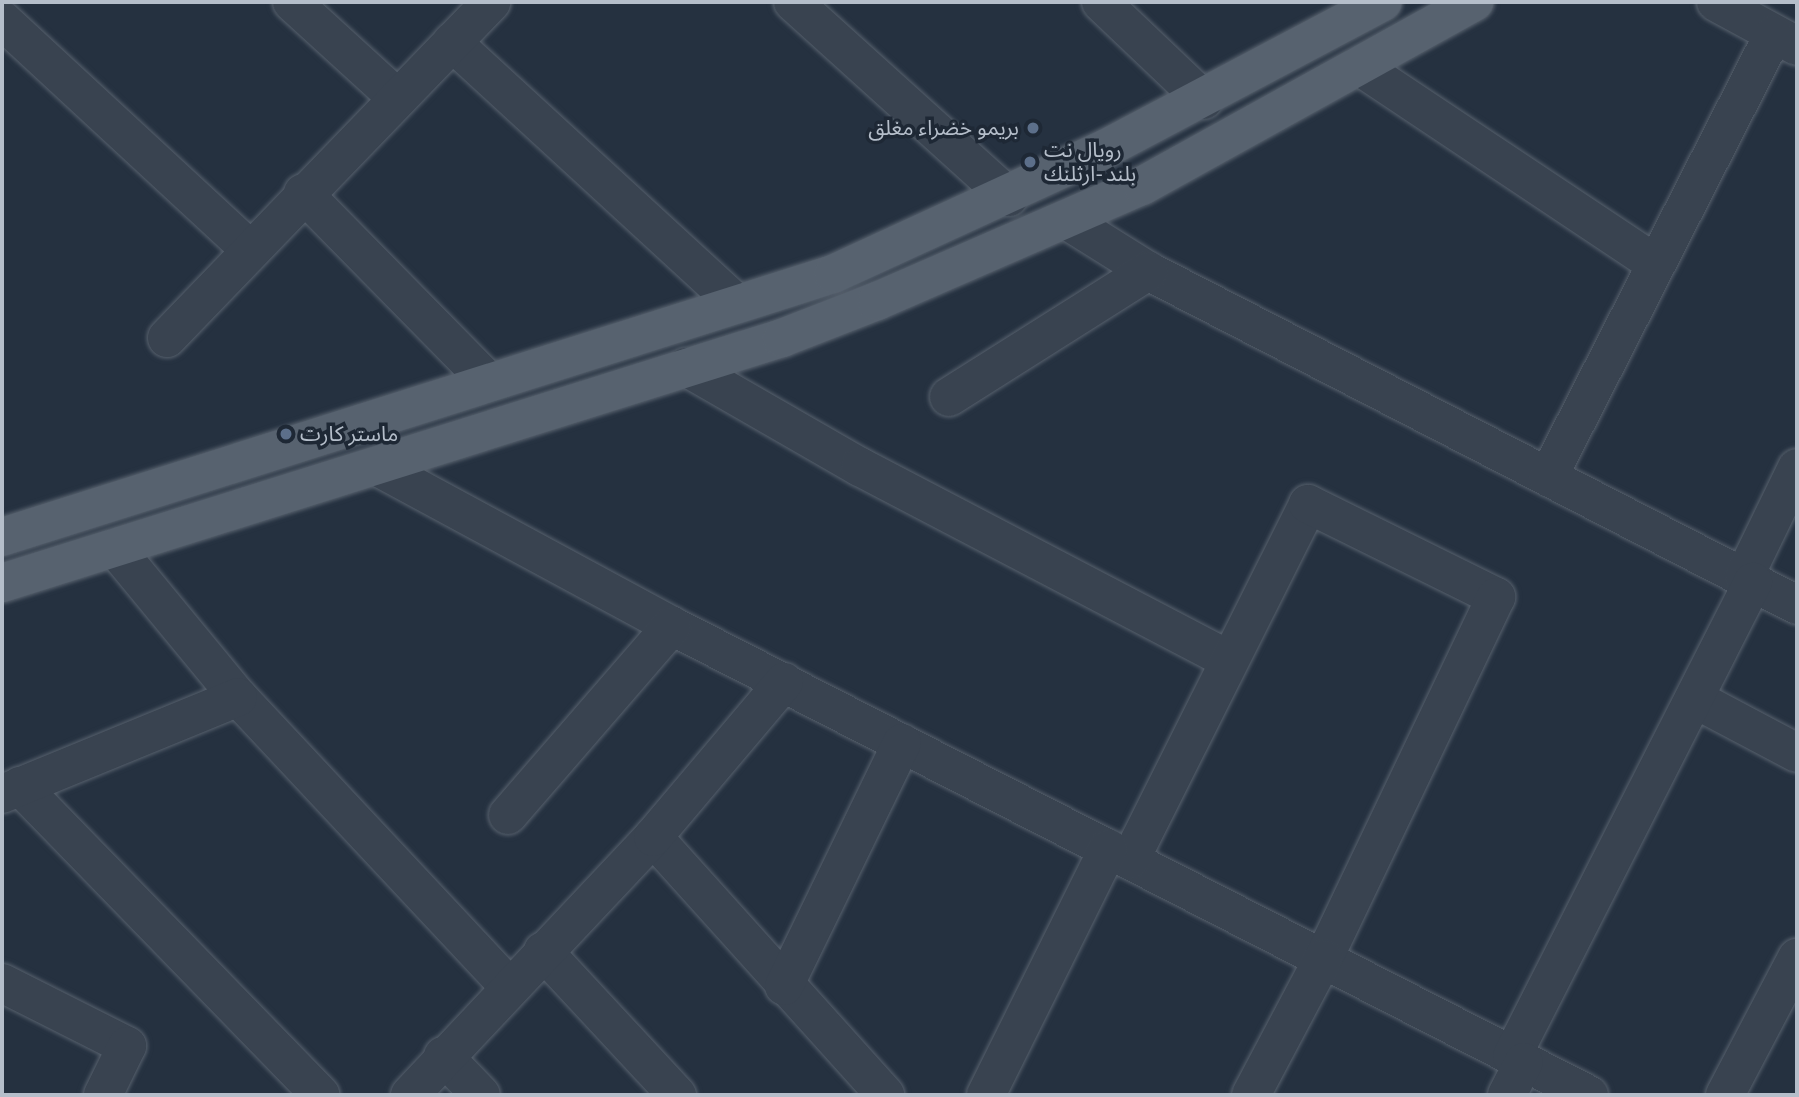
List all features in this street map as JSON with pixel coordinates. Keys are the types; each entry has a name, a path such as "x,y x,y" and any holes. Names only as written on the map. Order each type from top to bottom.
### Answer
{"main road":[{"path":"2,537 583,353 735,302 834,274 1009,197 1204,100 1383,2"},
{"path":"2,583 782,338 1068,221 1474,2"},
{"path":"583,353 604,395"}],"street":[{"path":"292,2 397,98"},
{"path":"167,338 303,192 492,2"},
{"path":"793,2 1009,197"},
{"path":"1101,2 1204,100"},
{"path":"1548,477 1656,264 1786,40 1716,2"},
{"path":"2,20 250,250"},
{"path":"452,42 735,302"},
{"path":"1359,66 1656,264"},
{"path":"303,192 488,381"},
{"path":"1068,221 1147,271 1797,605"},
{"path":"949,397 1147,271"},
{"path":"685,367 860,467 1228,659"},
{"path":"378,467 672,626 1589,1095"},
{"path":"1507,1095 1518,1059 1695,699 1797,468"},
{"path":"986,1095 1228,659 1308,504 1496,597 1323,959 1251,1095"},
{"path":"115,548 238,696 509,987"},
{"path":"508,815 672,626"},
{"path":"410,1095 443,1056 653,837 784,682"},
{"path":"238,696 11,790 320,1095"},
{"path":"1695,699 1797,753"},
{"path":"784,986 902,743"},
{"path":"653,837 784,986 885,1095"},
{"path":"543,951 677,1095"},
{"path":"1725,1095 1797,958"},
{"path":"2,983 127,1046 103,1095"},
{"path":"443,1056 481,1095"}],"place":[{"name":"بريمو خضراء مغلق","path":"1033,128"},
{"name":"رويال نت بلند -ارثلنك","path":"1030,162"},
{"name":"ماستر كارت","path":"286,434"}]}
